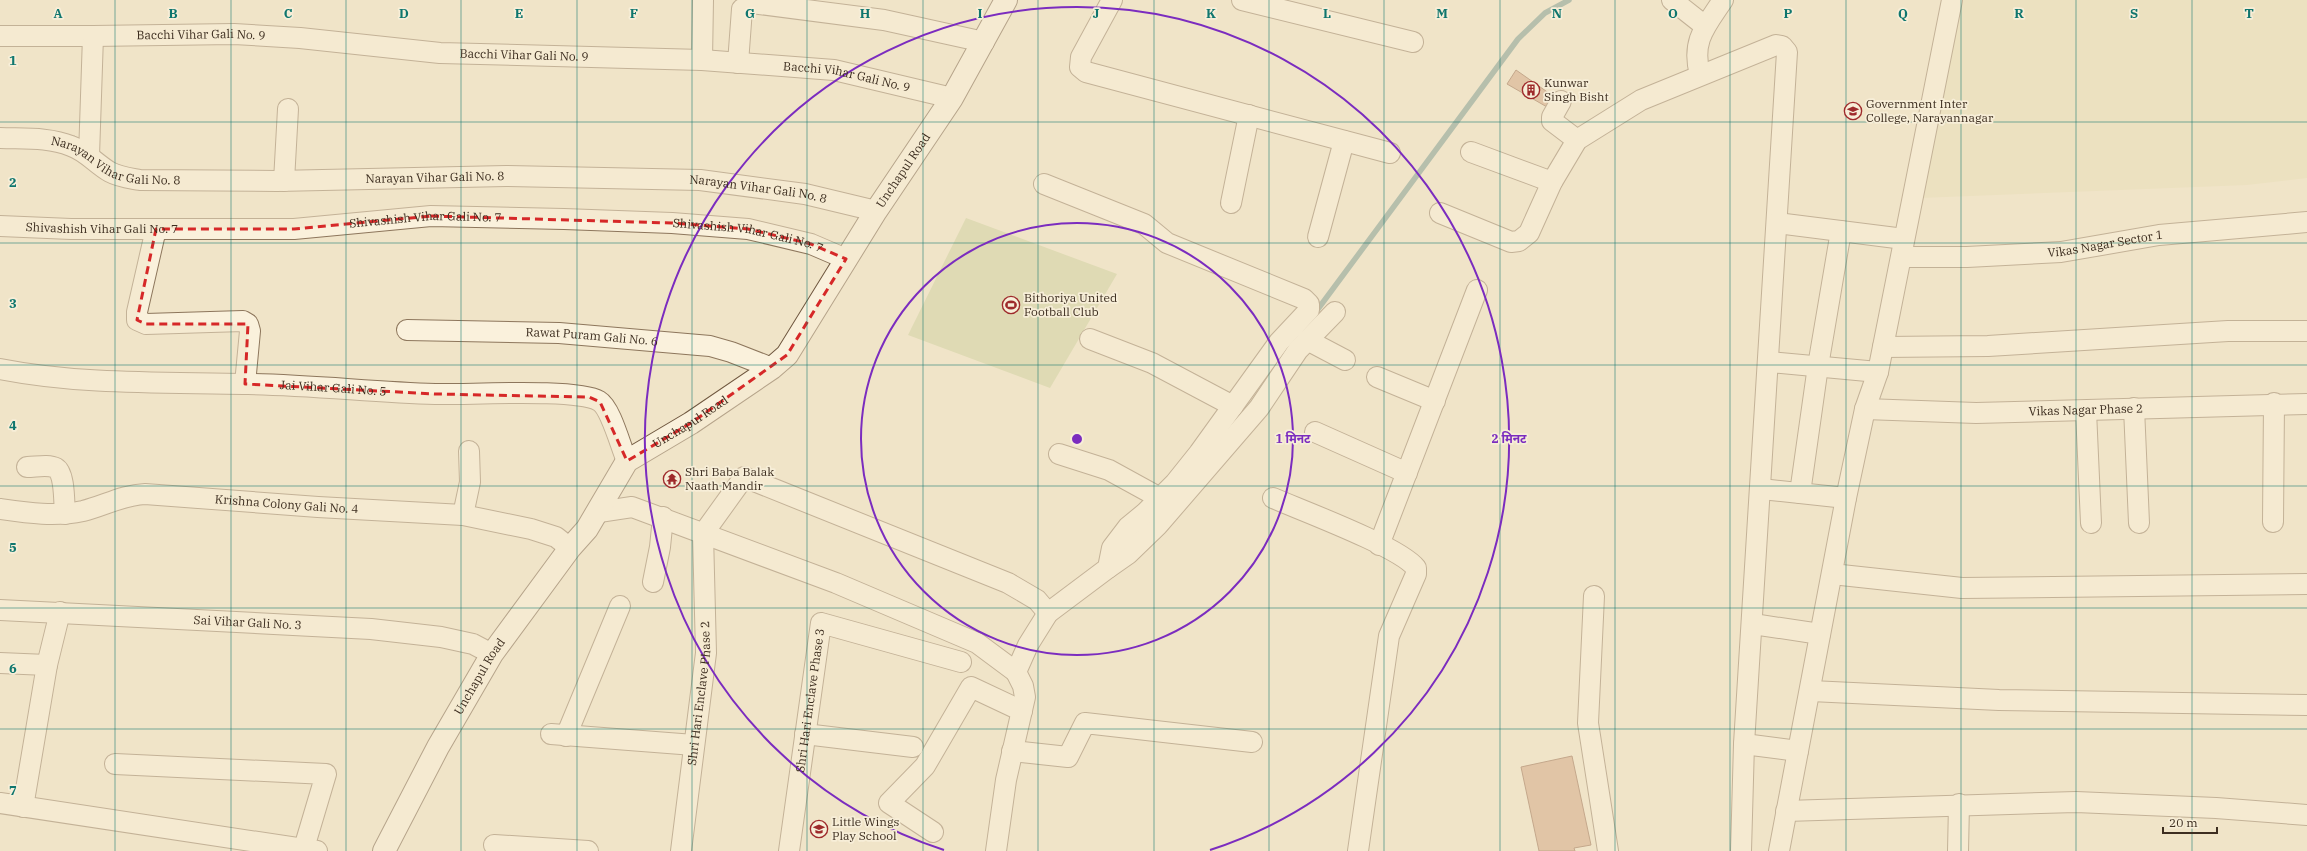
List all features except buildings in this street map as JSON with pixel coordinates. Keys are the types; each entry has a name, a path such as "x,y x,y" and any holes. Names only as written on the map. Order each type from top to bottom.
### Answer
{"street":[{"path":"702,60 703,0"},
{"name":"Unchapul Road","path":"384,851 438,747 492,654 570,548 587,529 599,512 615,480 628,461 691,423 772,368 786,355 876,211 952,98 1006,0"},
{"path":"1112,0 1080,57 1080,67 1086,72 1390,153"},
{"path":"1242,0 1412,42"},
{"path":"1672,0 1705,26"},
{"path":"1700,75 1696,50 1705,26 1723,0"},
{"path":"1779,851 1811,691 1820,634 1846,498 1865,409 1878,372 1952,0"},
{"path":"738,63 747,6 884,20 984,42"},
{"name":"Bacchi Vihar Gali No. 9","path":"0,36 234,34 300,38 440,53 702,60 834,70 952,98"},
{"path":"89,156 93,36"},
{"path":"1440,213 1510,242 1519,241 1529,233 1552,182 1577,140 1641,100 1700,75 1776,45 1782,46 1787,52 1769,362 1744,744 1741,851"},
{"path":"1561,101 1552,117 1552,121 1577,140"},
{"path":"284,181 288,109"},
{"path":"1231,204 1249,115"},
{"name":"Narayan Vihar Gali No. 8","path":"0,138 50,140 72,146 89,156 108,171 123,177 140,180 284,181 506,176 700,180 805,194 876,211"},
{"path":"1318,237 1344,141"},
{"path":"1471,152 1552,182"},
{"path":"1044,184 1144,224 1167,243 1304,299 1309,304 1309,310 1279,342 1199,453 1160,498 1128,527 1112,548 1108,568"},
{"name":"Shivashish Vihar Gali No. 7","path":"0,226 71,229 294,229 431,216 672,223 748,230 811,244 846,259"},
{"name":"Vikas Nagar Sector 1","path":"1777,223 1841,231 1903,248 1967,257 2061,252 2160,235 2307,222"},
{"path":"156,229 137,312 138,320 146,324 243,321 248,324 250,331 245,384"},
{"path":"1800,493 1818,366 1841,231"},
{"path":"1379,544 1477,290"},
{"path":"1016,672 1028,645 1048,613 1128,554 1158,525 1259,408 1298,350 1335,312"},
{"name":"Rawat Puram Gali No. 6","path":"407,330 559,333 710,346 732,352 772,368"},
{"path":"1883,347 1988,346 2228,331 2307,331"},
{"path":"1090,339 1152,363 1233,406"},
{"path":"1308,340 1345,360"},
{"path":"1769,362 1878,372"},
{"name":"Jai Vihar Gali No. 5","path":"0,369 93,381 245,384 436,394 563,395 589,398 600,402 603,406 628,461"},
{"path":"1377,377 1435,401"},
{"path":"2273,522 2274,403"},
{"name":"Vikas Nagar Phase 2","path":"1865,409 1976,413 2086,411 2274,403 2307,404"},
{"path":"2134,408 2139,523"},
{"path":"2086,411 2091,523"},
{"path":"1316,432 1407,473"},
{"path":"463,515 470,482 469,451"},
{"path":"1059,454 1109,470 1160,498"},
{"path":"27,467 50,467 57,469 62,475 65,514"},
{"path":"703,534 744,477 1008,583 1037,600 1048,613"},
{"path":"1761,489 1846,498"},
{"name":"Krishna Colony Gali No. 4","path":"0,509 39,514 65,514 84,511 119,498 145,494 318,507 463,515 531,529 556,537 570,548"},
{"path":"1273,498 1379,544 1411,561 1416,568 1416,574 1389,636 1358,851"},
{"path":"599,512 632,507 836,583 977,643 1016,672 1023,686 1025,697 1006,780 996,851"},
{"path":"653,582 660,547 662,517"},
{"name":"Shri Hari Enclave Phase 2","path":"681,851 706,653 703,534"},
{"path":"1832,574 1962,588 2307,584"},
{"path":"1594,596 1588,723 1608,851"},
{"path":"620,606 558,735 694,745"},
{"name":"Sai Vihar Gali No. 3","path":"0,610 60,612 371,630 441,637 473,644 492,654"},
{"path":"23,807 47,665 60,612"},
{"name":"Shri Hari Enclave Phase 3","path":"789,851 821,623 961,662"},
{"path":"1752,624 1820,634"},
{"path":"0,663 47,665"},
{"path":"933,832 889,803 925,766 971,687 1022,711"},
{"path":"1811,691 1999,700 2307,705"},
{"path":"1012,751 1068,757 1085,723 1252,742"},
{"path":"805,734 913,747"},
{"path":"1744,744 1798,751"},
{"path":"0,803 311,849 326,774 115,764"},
{"path":"1786,811 1959,804 2076,802 2216,808 2307,816"},
{"path":"1958,851 1959,804"},
{"path":"494,845 588,851"}],"highlighted area":[{"path":"431,216 672,223 748,229 811,244 846,259 787,355 691,423 627,461 600,402 589,397 436,394 245,384 248,324 146,324 137,320 156,229 294,229"}],"shaded area":[{"path":"1963,0 2307,0 2307,178 2247,185 1920,198"}],"green space":[{"name":"Bithoriya United Football Club","path":"966,218 1117,274 1050,388 908,335"}],"waterway":[{"path":"1315,313 1518,39 1545,13 1569,0"},
{"path":"1273,367 1289,347"}],"place":[{"name":"Kunwar Singh Bisht","path":"1531,90"},
{"name":"Government Inter College, Narayannagar","path":"1853,111"},
{"name":"Bithoriya United Football Club","path":"1011,305"},
{"name":"Shri Baba Balak Naath Mandir","path":"672,479"},
{"name":"Little Wings Play School","path":"819,829"}]}
